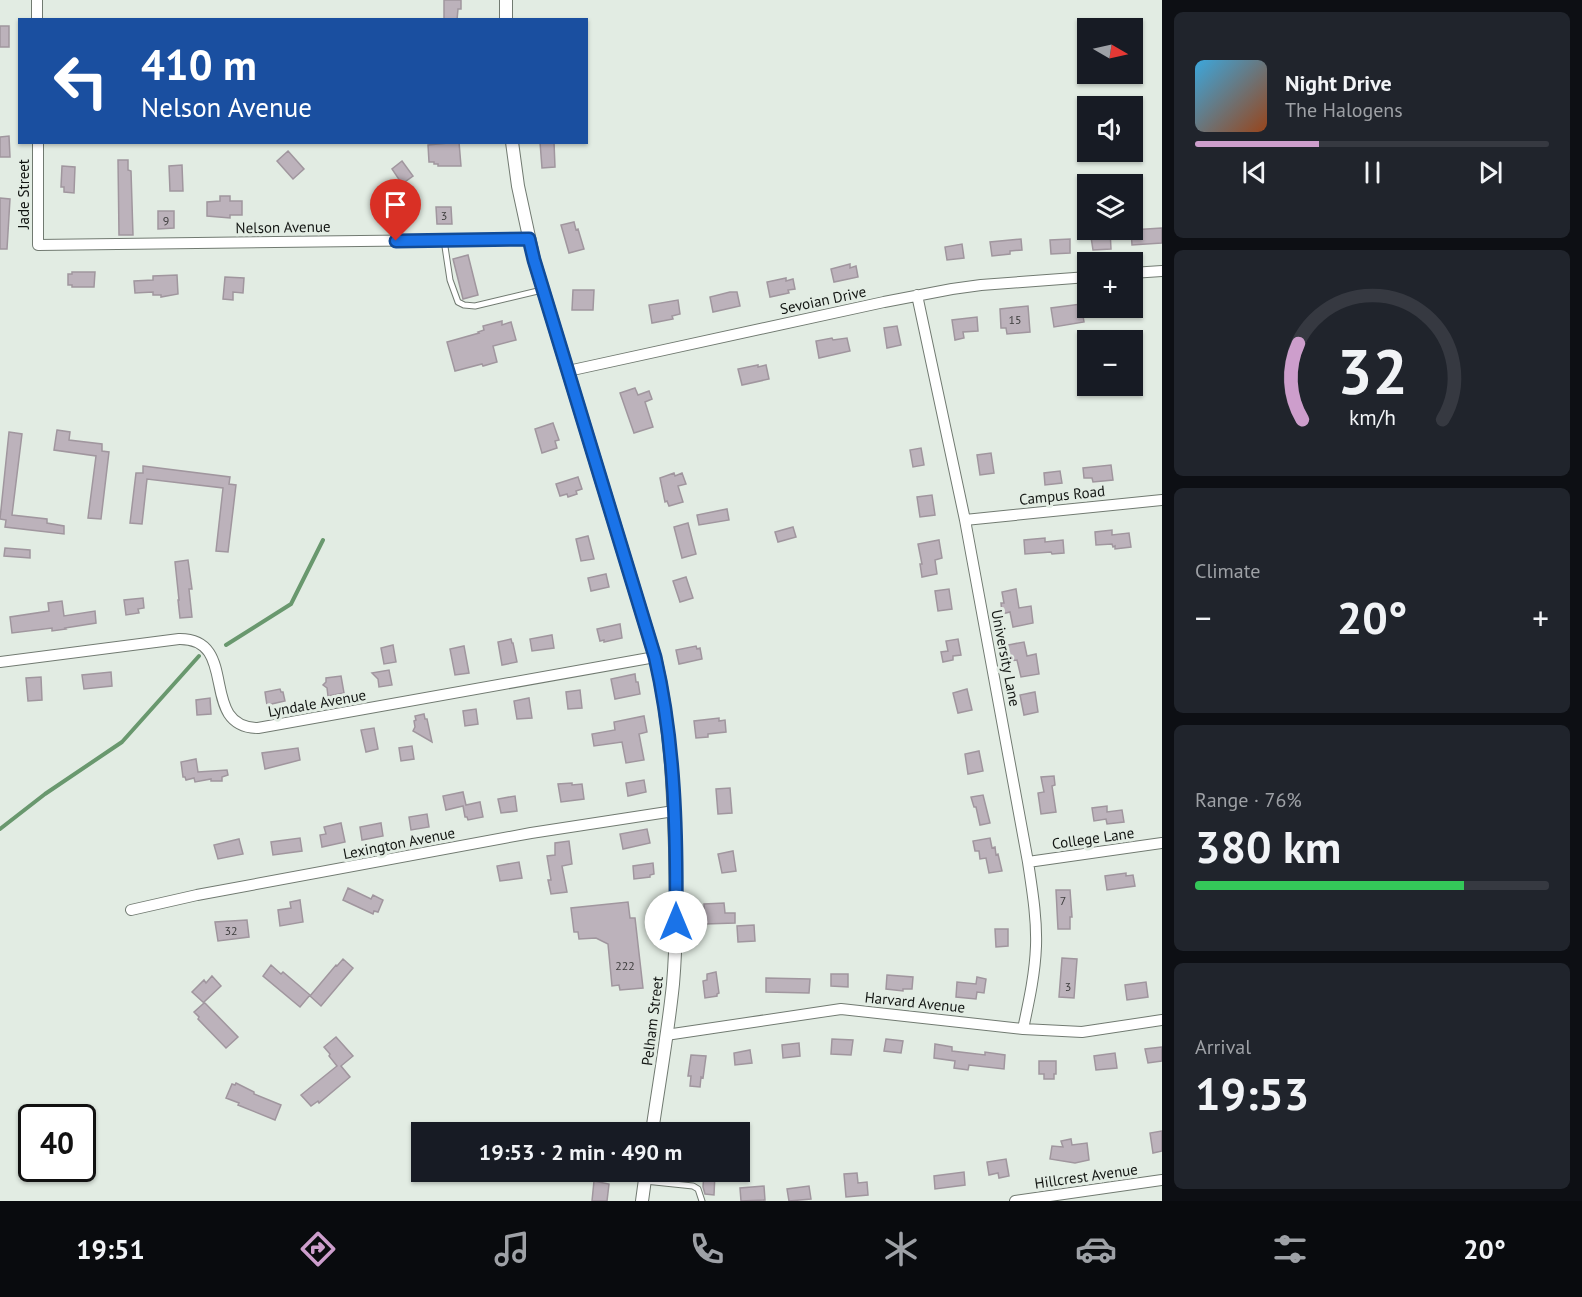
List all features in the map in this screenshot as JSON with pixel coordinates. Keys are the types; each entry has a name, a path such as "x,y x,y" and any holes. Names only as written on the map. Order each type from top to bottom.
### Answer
{"street":[{"path":"37,0 37,18"},
{"path":"506,0 506,18"},
{"name":"Jade Street","path":"38,144 38,245"},
{"name":"Pelham Street","path":"512,144 529,239 655,657 667,716 674,811 675,952 653,1122"},
{"name":"Nelson Avenue","path":"38,245 529,239"},
{"path":"1143,272 1162,271"},
{"name":"Sevoian Drive","path":"568,371 917,296 981,285 1077,278"},
{"name":"University Lane","path":"917,296 965,520 1028,861 1036,944 1032,991 1023,1029"},
{"name":"Campus Road","path":"965,520 1162,500"},
{"name":"Lyndale Avenue","path":"0,662 189,639 203,646 213,659 224,706 230,717 242,725 258,728 655,657"},
{"name":"Lexington Avenue","path":"131,909 531,833 674,811"},
{"name":"College Lane","path":"1028,861 1162,843"},
{"name":"Harvard Avenue","path":"666,1035 842,1009 1023,1029 1082,1032 1162,1020"},
{"name":"Hillcrest Avenue","path":"1015,1201 1162,1180"},
{"path":"642,1201 645,1182"}],"lane":[{"path":"444,240 450,280 458,302 464,305 476,306 543,289"},
{"path":"674,1182 698,1189 702,1201"}],"building":[{"path":"444,0 461,0 461,9 458,9 457,18 444,18"},
{"path":"0,26 9,26 9,47 0,47"},
{"path":"9,136 10,157 0,157 0,137"},
{"path":"459,144 461,166 438,166 434,162 429,162 428,145"},
{"path":"540,144 554,144 555,167 542,168"},
{"path":"288,151 304,169 293,179 277,161"},
{"path":"118,160 128,160 128,170 131,171 133,235 119,235"},
{"path":"402,161 413,176 402,184 392,169"},
{"path":"182,165 183,191 170,191 169,166"},
{"path":"62,166 75,167 74,193 64,192 64,187 61,187"},
{"path":"220,196 230,196 230,201 242,201 242,215 230,215 230,218 207,216 207,202 220,201"},
{"path":"0,198 10,199 7,249 0,249"},
{"path":"436,207 451,207 452,224 437,224"},
{"path":"397,208 408,208 408,224 397,224"},
{"path":"158,211 174,211 174,228 158,229"},
{"path":"574,222 584,249 569,253 561,225"},
{"path":"1162,228 1162,243 1132,245 1132,240 1143,240 1143,229"},
{"path":"1021,239 1022,250 992,256 990,242"},
{"path":"1070,239 1070,253 1051,254 1050,240"},
{"path":"1091,240 1111,240 1111,249 1093,250"},
{"path":"962,244 964,258 947,260 945,247"},
{"path":"468,255 478,295 463,299 453,259"},
{"path":"850,264 850,268 856,266 858,277 834,282 831,269"},
{"path":"95,272 94,287 68,285 68,274"},
{"path":"177,275 178,294 161,297 161,295 153,295 153,292 135,293 134,281 153,280 153,276"},
{"path":"225,277 244,278 243,293 233,292 233,300 223,299"},
{"path":"786,278 786,281 793,279 795,289 788,290 789,293 770,297 767,282"},
{"path":"573,290 594,290 593,310 572,310"},
{"path":"737,292 740,306 713,312 710,297"},
{"path":"678,300 680,314 672,316 673,319 652,323 649,305"},
{"path":"1077,305 1077,318 1083,318 1084,322 1054,327 1051,308"},
{"path":"1028,306 1030,332 1007,334 1006,328 1001,328 1000,309"},
{"path":"977,317 978,331 963,332 964,338 955,340 952,320"},
{"path":"502,321 502,325 511,322 516,340 493,346 497,362 455,371 447,342 479,333 484,330 483,326"},
{"path":"897,326 901,345 887,348 884,328"},
{"path":"832,338 833,340 847,338 850,351 819,358 816,341"},
{"path":"758,365 758,367 766,365 769,379 742,385 738,369"},
{"path":"635,388 638,395 649,391 652,399 645,402 653,427 634,433 620,393"},
{"path":"553,423 559,440 555,441 557,448 542,453 535,429"},
{"path":"57,430 70,432 69,440 102,444 102,451 109,452 101,519 88,518 96,456 54,450"},
{"path":"9,432 22,434 12,515 47,519 47,523 64,526 64,534 5,527 6,520 0,519"},
{"path":"921,448 924,465 913,467 910,450"},
{"path":"991,453 994,473 980,475 977,455"},
{"path":"1111,465 1113,480 1093,482 1092,478 1084,478 1083,468"},
{"path":"143,466 230,477 229,484 236,485 228,552 216,551 223,488 147,479 142,524 130,523 136,473 143,473"},
{"path":"1060,471 1062,483 1045,485 1044,473"},
{"path":"674,473 675,476 682,473 686,484 678,486 683,502 669,506 667,501 665,502 660,478"},
{"path":"578,477 582,489 576,491 577,494 568,497 567,494 560,496 556,484"},
{"path":"932,495 935,515 920,517 917,497"},
{"path":"727,509 729,520 699,525 697,515"},
{"path":"688,523 696,554 682,558 674,527"},
{"path":"793,527 796,537 778,542 775,532"},
{"path":"1112,530 1112,535 1129,533 1131,547 1115,549 1112,544 1096,545 1095,532"},
{"path":"588,536 594,559 581,561 576,539"},
{"path":"1045,538 1045,542 1063,540 1064,553 1025,554 1024,540"},
{"path":"939,540 942,558 935,560 937,574 922,577 918,544"},
{"path":"5,548 30,550 30,558 4,556"},
{"path":"188,560 192,589 189,589 192,617 180,618 175,562"},
{"path":"606,574 609,587 591,591 588,578"},
{"path":"686,577 693,598 680,602 673,581"},
{"path":"949,589 952,609 938,611 935,591"},
{"path":"1016,589 1019,608 1031,606 1033,623 1013,627 1010,612 1002,614 1001,603 1004,603 1002,592"},
{"path":"143,598 144,608 138,609 139,613 126,615 124,600"},
{"path":"62,601 64,616 95,611 96,623 52,631 52,628 12,633 10,617 49,611 48,603"},
{"path":"620,624 622,638 600,641 597,629"},
{"path":"552,635 554,648 532,651 530,639"},
{"path":"511,639 517,662 502,665 498,642"},
{"path":"958,639 961,655 953,656 953,660 943,662 941,652 948,651 946,641"},
{"path":"1024,642 1027,656 1036,654 1039,674 1021,677 1017,660 1011,661 1008,645"},
{"path":"393,645 396,662 384,664 381,648"},
{"path":"464,646 469,673 455,675 450,649"},
{"path":"696,646 697,649 700,648 702,659 679,664 676,650"},
{"path":"389,670 392,685 379,687 378,679 372,673"},
{"path":"111,672 112,686 84,689 82,675"},
{"path":"635,674 640,694 615,699 611,679"},
{"path":"341,676 344,693 328,696 327,688 323,685 326,678"},
{"path":"41,677 42,700 28,701 26,678"},
{"path":"280,689 285,701 267,705 265,692"},
{"path":"967,689 972,710 958,713 953,693"},
{"path":"580,690 582,708 568,709 566,692"},
{"path":"1035,692 1038,712 1024,715 1020,695"},
{"path":"210,698 211,714 197,715 196,700"},
{"path":"529,698 532,718 517,719 514,701"},
{"path":"476,709 478,724 465,726 463,711"},
{"path":"424,714 432,742 413,731 415,716"},
{"path":"644,716 647,732 639,734 644,760 626,763 622,742 594,746 592,734 615,730 614,722"},
{"path":"719,718 719,721 725,720 726,732 696,738 694,721"},
{"path":"374,728 378,749 366,752 361,730"},
{"path":"412,746 414,759 401,761 399,748"},
{"path":"298,748 300,760 265,769 262,753"},
{"path":"979,751 983,771 968,774 965,754"},
{"path":"196,759 198,772 227,770 228,775 222,777 222,781 211,781 211,779 195,782 194,778 186,780 183,777 181,762"},
{"path":"1054,776 1055,785 1052,786 1056,812 1041,814 1038,793 1044,792 1041,777"},
{"path":"644,780 646,792 628,796 626,783"},
{"path":"572,783 572,785 582,784 584,799 561,802 558,784"},
{"path":"730,788 732,813 718,814 716,789"},
{"path":"463,792 466,805 480,802 483,817 468,820 465,817 463,806 446,810 443,796"},
{"path":"983,795 990,823 980,825 971,797"},
{"path":"515,796 517,811 501,813 498,799"},
{"path":"1107,806 1107,812 1122,810 1124,822 1107,824 1106,819 1094,821 1092,808"},
{"path":"427,814 429,827 411,830 409,817"},
{"path":"341,823 345,842 322,847 320,835 326,834 324,827"},
{"path":"381,823 383,836 362,840 360,827"},
{"path":"647,829 650,843 623,849 620,834"},
{"path":"300,838 302,851 273,855 271,842"},
{"path":"990,838 992,848 995,847 996,855 998,854 1002,871 989,873 986,858 980,859 979,851 975,851 973,841"},
{"path":"239,839 243,854 218,859 214,845"},
{"path":"569,841 572,864 562,866 567,892 551,894 547,856 555,855 555,843"},
{"path":"733,851 736,871 722,873 718,854"},
{"path":"519,862 522,878 500,881 497,866"},
{"path":"653,863 654,874 650,877 634,879 633,866"},
{"path":"1126,873 1126,876 1133,875 1135,886 1107,890 1105,876"},
{"path":"348,888 371,899 373,895 383,900 378,912 374,911 373,914 343,900"},
{"path":"1056,890 1070,890 1072,917 1070,917 1070,929 1058,929"},
{"path":"300,900 303,922 280,926 278,910 291,908 290,902"},
{"path":"628,902 630,918 635,918 643,988 620,990 619,985 612,986 608,944 596,938 579,939 578,932 574,932 571,908"},
{"path":"724,903 725,913 735,913 735,923 705,924 704,904"},
{"path":"247,920 249,937 218,941 215,922"},
{"path":"754,925 755,941 738,942 737,926"},
{"path":"995,929 1008,929 1008,946 996,947"},
{"path":"1062,958 1077,959 1074,998 1059,997"},
{"path":"343,959 353,968 321,1006 310,996"},
{"path":"271,965 310,995 300,1007 263,976"},
{"path":"716,972 719,993 717,996 705,998 703,981 707,980 707,974"},
{"path":"831,974 848,974 848,987 831,986"},
{"path":"887,975 913,977 912,989 903,989 903,991 886,989"},
{"path":"212,976 221,986 204,1002 238,1037 226,1048 194,1012 204,1003 192,992 204,980 206,983"},
{"path":"977,977 986,979 984,993 977,992 976,999 956,997 957,982 976,984"},
{"path":"766,978 810,979 809,993 766,992"},
{"path":"1146,982 1148,997 1127,1000 1125,985"},
{"path":"336,1037 353,1056 341,1066 350,1077 319,1103 318,1101 311,1106 301,1095 337,1066 324,1047"},
{"path":"832,1039 853,1040 851,1055 831,1054"},
{"path":"886,1039 903,1041 901,1053 884,1051"},
{"path":"799,1043 800,1056 783,1058 782,1045"},
{"path":"935,1044 952,1047 952,1051 1005,1055 1004,1069 969,1065 968,1070 954,1068 955,1061 934,1058"},
{"path":"1162,1047 1162,1061 1148,1063 1145,1049"},
{"path":"750,1050 752,1063 735,1065 734,1053"},
{"path":"1115,1053 1117,1068 1096,1070 1094,1056"},
{"path":"691,1055 706,1056 700,1087 690,1086 691,1076 688,1076"},
{"path":"1039,1061 1056,1061 1054,1079 1044,1079 1044,1074 1039,1074"},
{"path":"236,1083 254,1094 281,1105 275,1120 226,1098 232,1084"},
{"path":"1162,1131 1162,1151 1153,1153 1150,1133"},
{"path":"1071,1139 1072,1145 1087,1143 1089,1160 1075,1163 1050,1159 1052,1146 1063,1147 1061,1141"},
{"path":"1006,1159 1009,1176 999,1178 998,1173 989,1175 987,1162"},
{"path":"964,1172 965,1185 935,1189 934,1176"},
{"path":"857,1173 858,1183 867,1182 868,1195 846,1197 844,1174"},
{"path":"594,1182 609,1184 607,1201 592,1201"},
{"path":"703,1182 715,1182 714,1195 705,1194"},
{"path":"764,1186 765,1200 741,1201 740,1188"},
{"path":"809,1186 811,1199 789,1201 787,1189"}],"waterway":[{"path":"226,645 291,604 323,540"},
{"path":"0,829 45,794 122,742 199,656"}],"route":[{"path":"396,241 529,239 655,657 662,688 667,716 671,771 676,922"}]}
